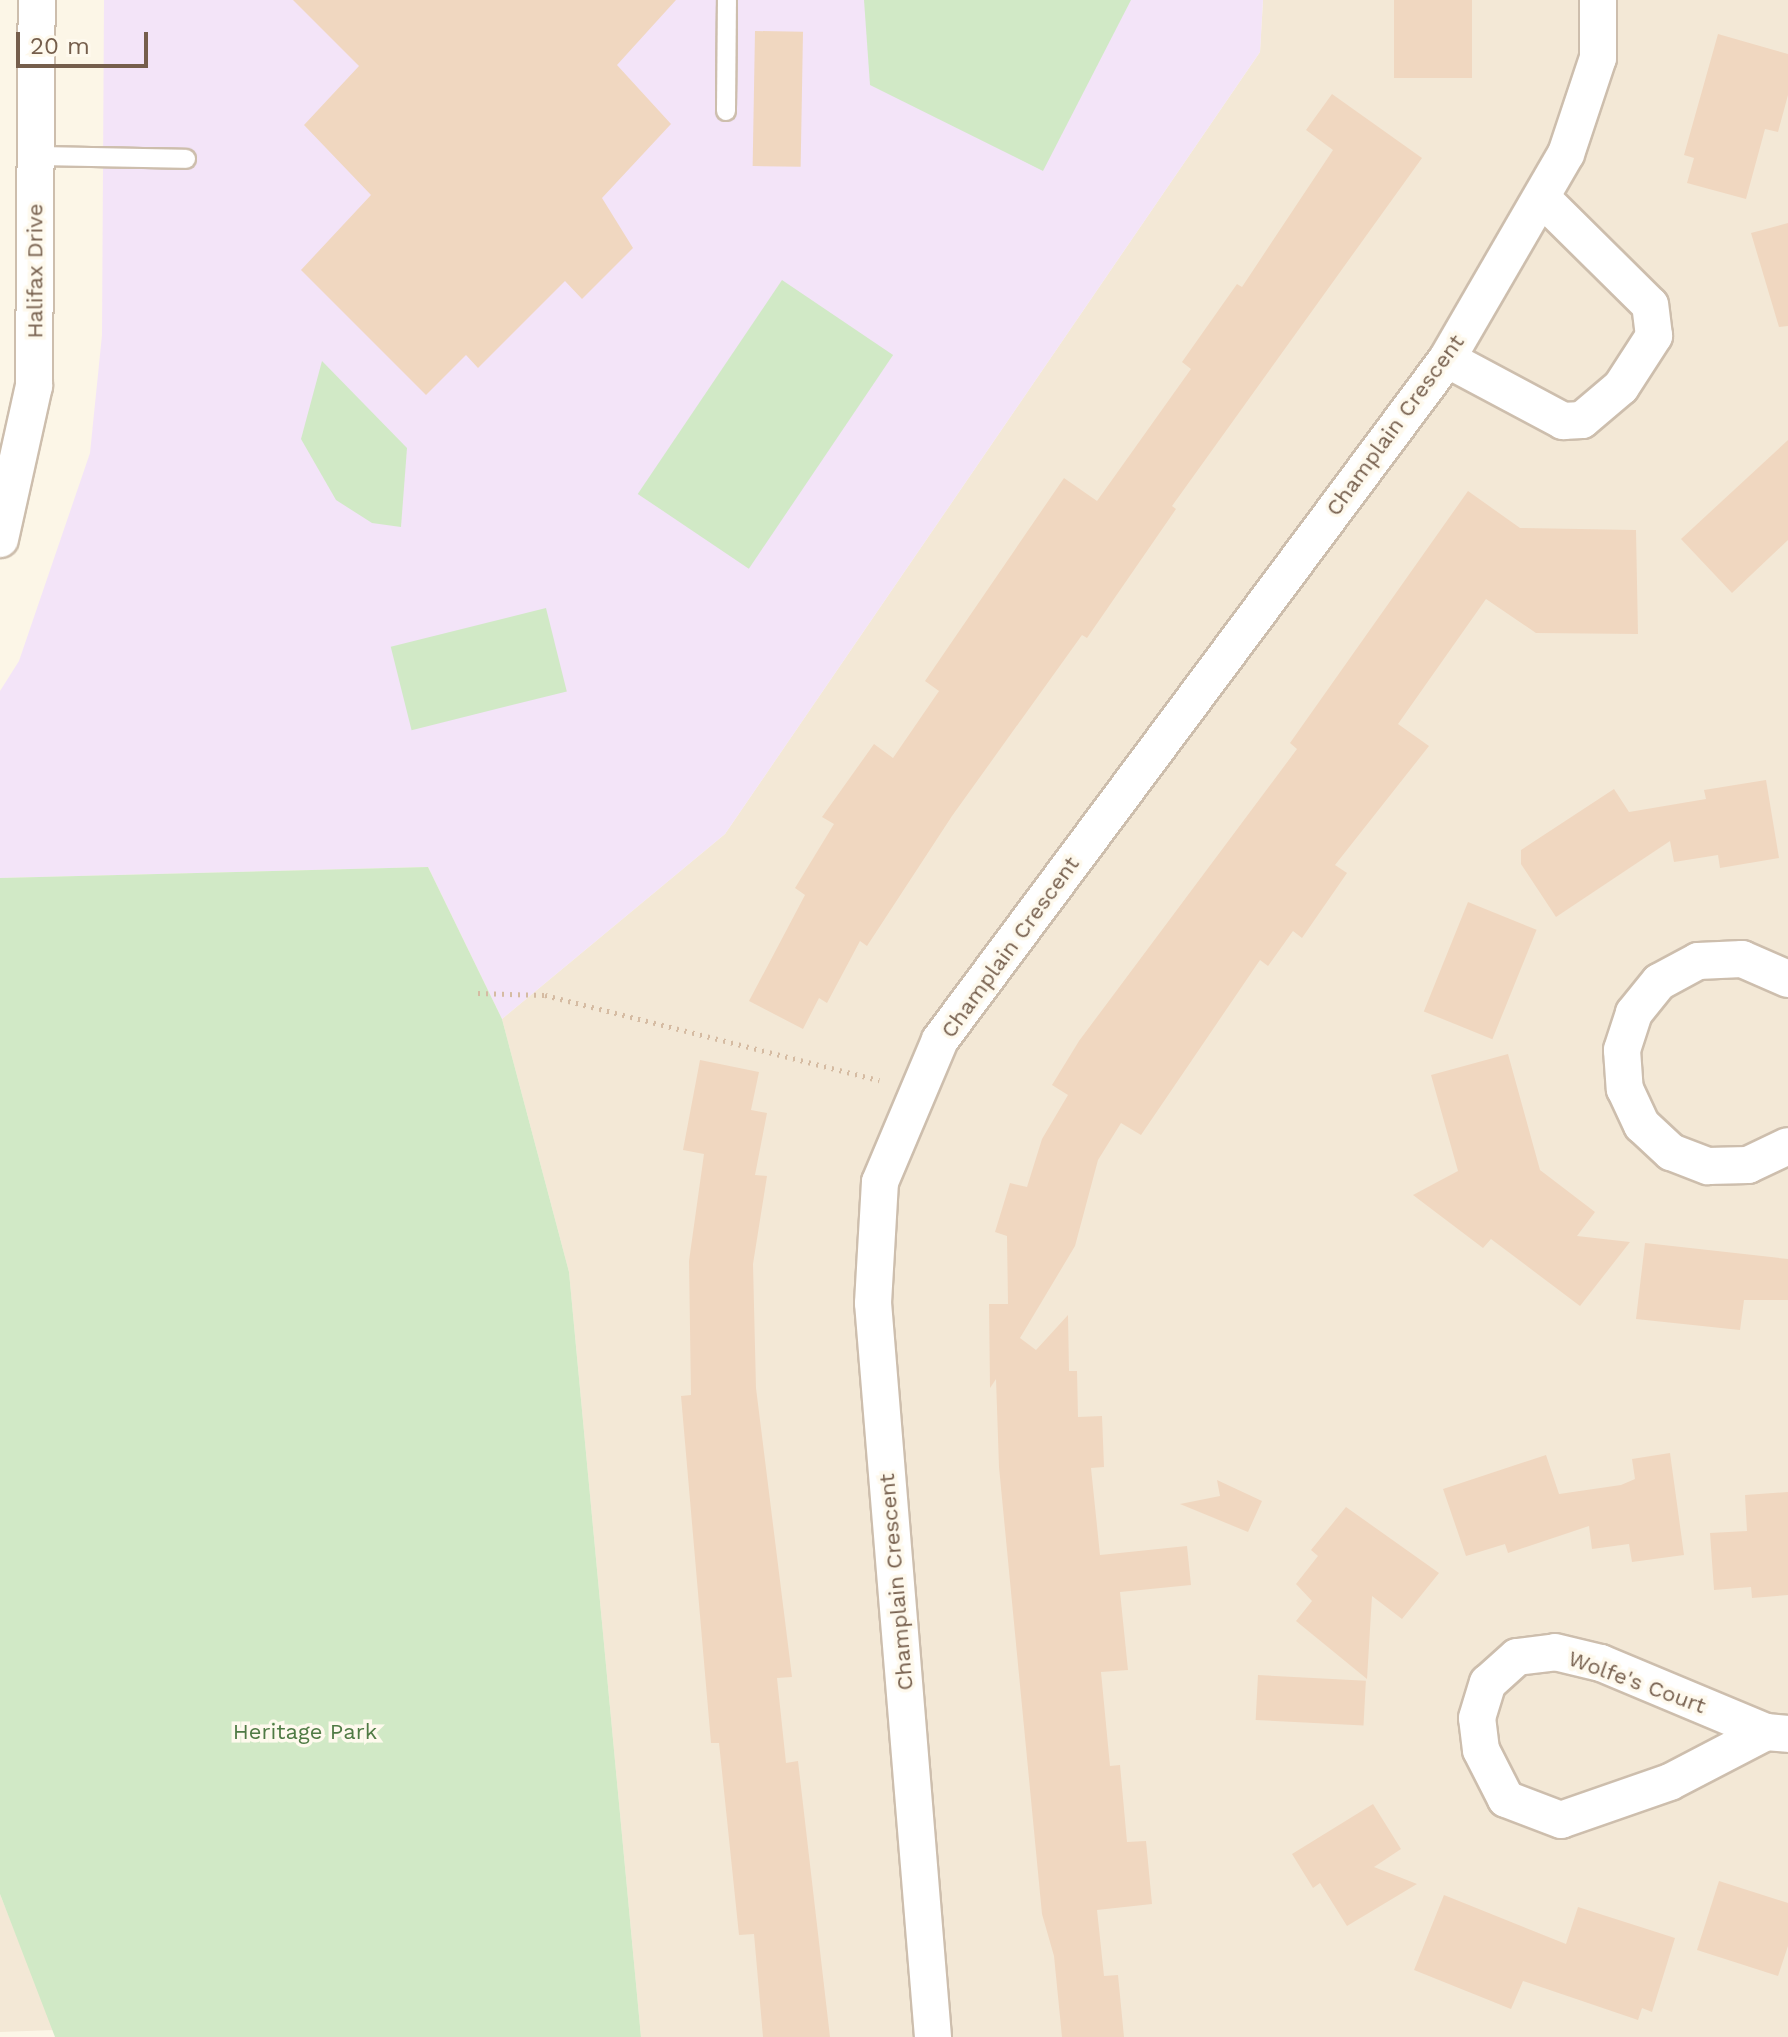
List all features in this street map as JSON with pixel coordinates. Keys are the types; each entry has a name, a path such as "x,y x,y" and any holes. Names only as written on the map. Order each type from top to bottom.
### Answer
{"street":[{"name":"Halifax Drive","path":"0,539 34,386 37,0"},
{"name":"Champlain Crescent","path":"933,2037 873,1303 880,1182 940,1040 1447,359 1566,154 1598,58 1598,0"},
{"path":"1447,359 1563,421 1582,420 1621,387 1654,336 1650,305 1542,198"},
{"path":"1788,979 1742,959 1698,961 1659,982 1634,1013 1622,1050 1625,1089 1642,1125 1671,1152 1708,1166 1748,1165 1788,1146"},
{"name":"Wolfe's Court","path":"1555,1652 1601,1663 1777,1733 1670,1782 1561,1820 1506,1799 1481,1750 1477,1718 1488,1683 1517,1657 1555,1652"}],"lane":[{"path":"726,111 727,0"},
{"path":"36,156 186,159"}],"path":[{"path":"478,993 545,995 919,1090"}],"shaded area":[{"path":"104,0 1263,0 1260,52 725,834 502,1019 428,867 0,878 0,691 19,661 90,453 102,335"},
{"path":"1263,0 1788,0 1788,2037 641,2037 569,1272 502,1019 725,834 1260,52"},
{"path":"0,1894 54,2030 0,2032"}],"green space":[{"path":"864,0 1131,0 1043,171 870,85"},
{"path":"782,280 893,355 749,569 638,494"},
{"path":"322,361 407,448 401,527 372,523 336,500 301,439"},
{"path":"546,608 567,691 412,730 391,647"},
{"name":"Heritage Park","path":"428,867 502,1019 569,1272 641,2037 55,2037 0,1894 0,878"}],"building":[{"path":"293,0 676,0 617,65 671,124 602,198 633,248 582,299 565,281 478,368 466,355 426,395 301,270 371,195 304,125 359,66"},
{"path":"1394,0 1472,0 1472,78 1394,78"},
{"path":"755,31 803,32 801,167 753,166"},
{"path":"1718,34 1788,54 1788,95 1778,132 1765,129 1746,199 1687,183 1694,158 1684,155"},
{"path":"1332,94 1422,158 1172,506 1176,509 1087,638 1082,635 952,816 867,946 860,941 827,1003 819,998 803,1029 749,1001 805,895 795,888 834,824 822,817 874,744 893,758 939,691 925,681 1064,478 1097,501 1191,369 1182,362 1237,284 1242,287 1333,150 1306,130"},
{"path":"1788,223 1788,326 1779,327 1751,233"},
{"path":"1788,440 1788,540 1732,593 1681,539"},
{"path":"1468,491 1520,528 1636,530 1638,634 1536,633 1486,599 1398,724 1429,746 1335,865 1347,873 1302,938 1293,931 1268,966 1260,960 1141,1135 1121,1123 1098,1160 1075,1246 1020,1338 1036,1350 1068,1315 1069,1371 1077,1371 1078,1417 1102,1416 1104,1467 1091,1468 1100,1555 1187,1546 1191,1585 1120,1592 1128,1670 1101,1672 1110,1766 1120,1765 1127,1842 1146,1841 1152,1904 1097,1910 1104,1976 1118,1975 1124,2037 1062,2037 1054,1956 1042,1914 999,1467 996,1379 990,1388 989,1304 1008,1304 1007,1236 995,1232 1010,1183 1027,1187 1042,1139 1068,1095 1052,1085 1079,1041 1297,749 1290,743"},
{"path":"1766,780 1779,858 1720,868 1718,855 1674,862 1670,841 1556,917 1521,864 1521,850 1614,789 1629,812 1706,799 1704,790"},
{"path":"1468,902 1537,930 1492,1039 1424,1011"},
{"path":"1508,1054 1540,1170 1595,1212 1577,1236 1630,1242 1580,1306 1491,1239 1483,1248 1413,1195 1458,1171 1431,1075"},
{"path":"700,1060 759,1072 751,1110 767,1113 755,1175 767,1176 753,1264 756,1388 792,1677 777,1678 786,1763 798,1761 830,2037 763,2037 754,1934 739,1935 719,1743 711,1743 681,1396 691,1395 689,1261 704,1154 683,1150"},
{"path":"1645,1243 1788,1259 1788,1300 1744,1300 1740,1330 1636,1319"},
{"path":"1670,1453 1684,1555 1632,1562 1629,1544 1592,1549 1589,1526 1508,1553 1505,1544 1466,1556 1443,1489 1546,1455 1559,1494 1621,1485 1635,1479 1632,1459"},
{"path":"1217,1480 1262,1501 1248,1532 1180,1504 1220,1496"},
{"path":"1788,1492 1788,1595 1752,1598 1751,1587 1714,1590 1710,1533 1747,1531 1745,1495"},
{"path":"1346,1507 1439,1573 1402,1619 1372,1596 1367,1679 1296,1621 1312,1601 1296,1584 1318,1556 1311,1550"},
{"path":"1258,1675 1366,1681 1363,1726 1256,1720"},
{"path":"1373,1804 1401,1849 1374,1867 1417,1884 1347,1926 1320,1883 1313,1888 1292,1854"},
{"path":"1719,1881 1788,1903 1788,1946 1778,1976 1697,1950"},
{"path":"1444,1895 1566,1944 1578,1907 1675,1938 1652,2012 1642,2008 1638,2020 1523,1981 1511,2009 1414,1970"}]}
